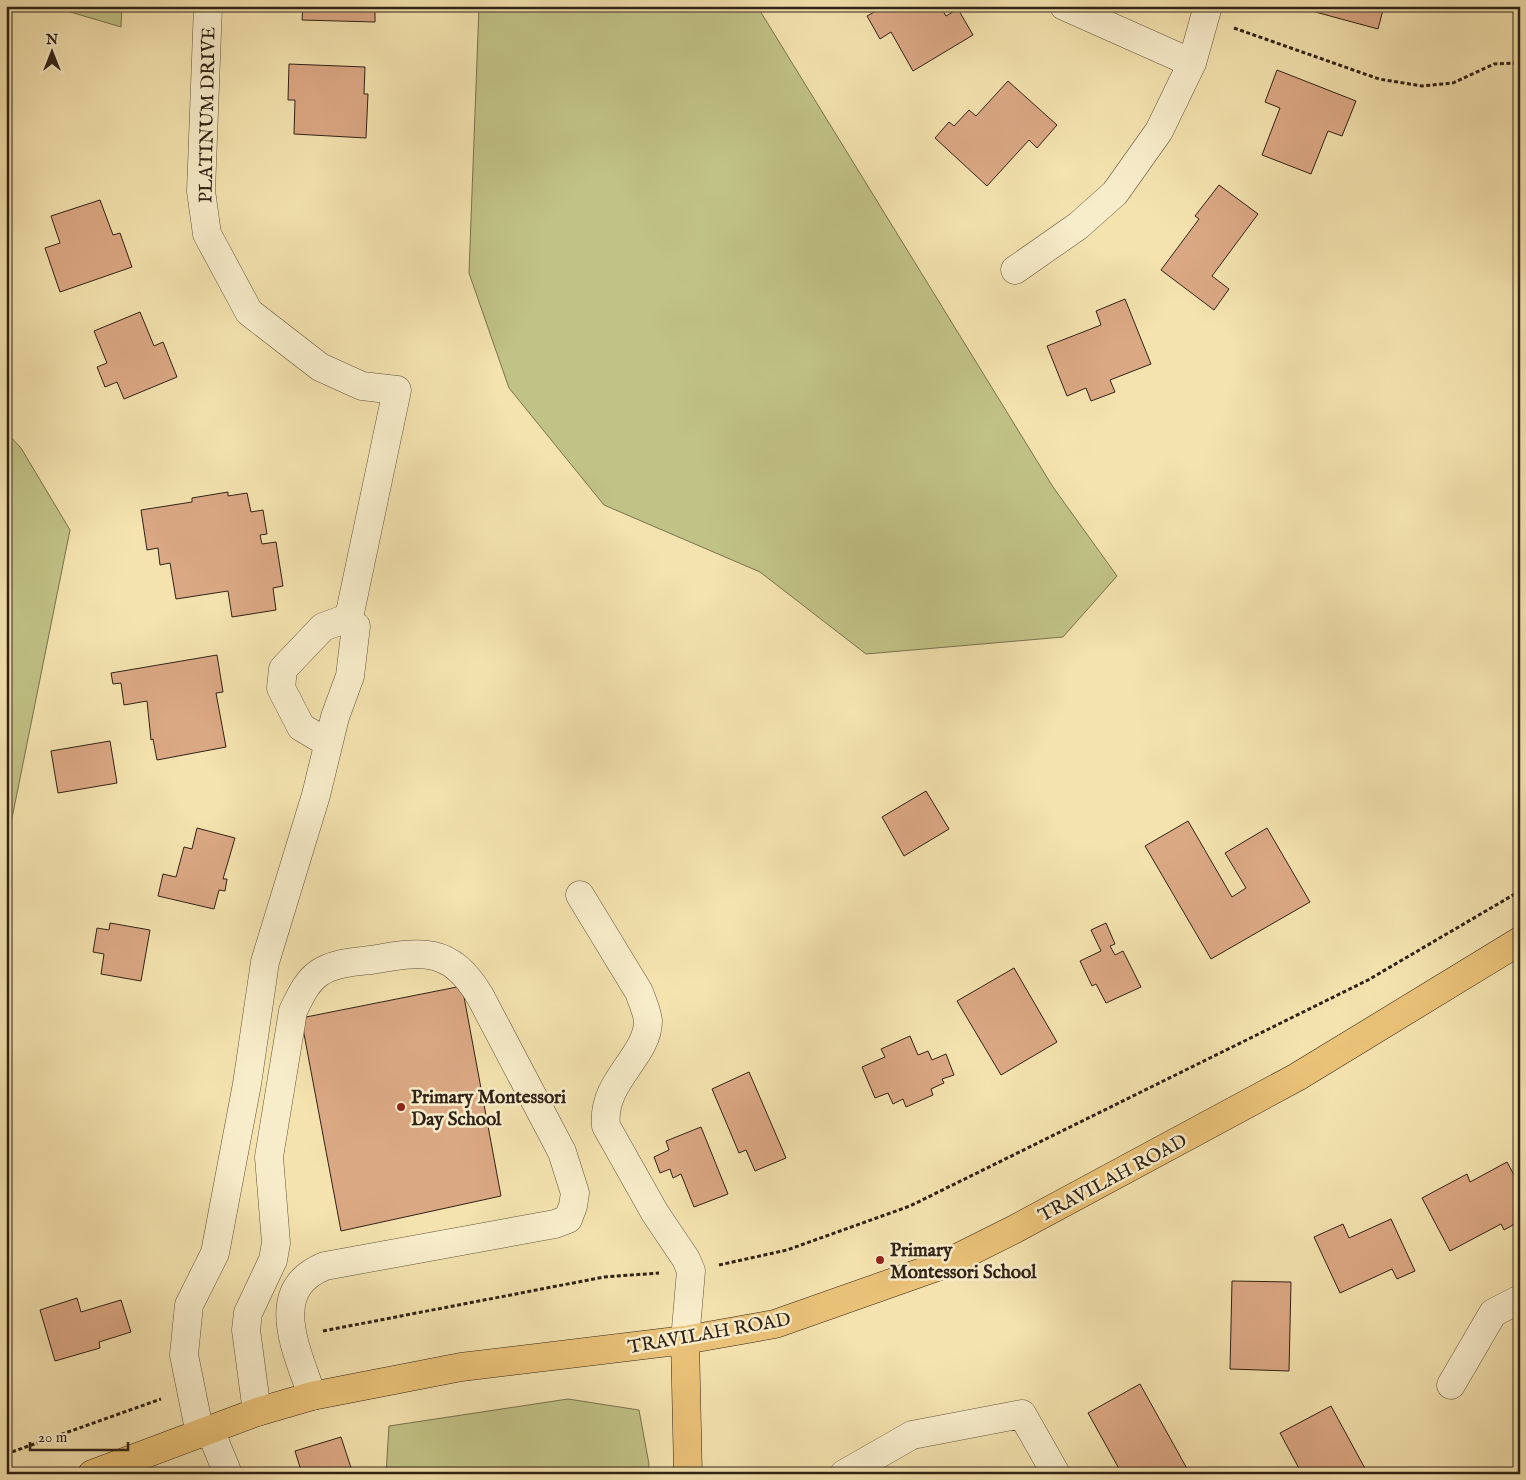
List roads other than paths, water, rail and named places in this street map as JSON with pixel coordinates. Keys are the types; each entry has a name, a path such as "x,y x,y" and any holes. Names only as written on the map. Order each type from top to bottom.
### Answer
{"main road":[{"name":"TRAVILAH ROAD","path":"92,1474 257,1412 312,1396 461,1367 685,1340 775,1324 945,1264 1015,1229 1297,1077 1520,941"},
{"path":"685,1340 688,1474"}],"street":[{"name":"PLATINUM DRIVE","path":"208,6 201,190 208,234 250,312 320,367 362,386 396,390 348,622"},
{"path":"1064,6 1192,63"},
{"path":"1015,270 1078,226 1114,193 1160,131 1192,63 1207,12"},
{"path":"228,1474 205,1432 189,1380 184,1355 189,1305 215,1252 247,1084 265,962 316,795 335,717 350,676 356,626 342,620 323,627 283,669 281,688 301,728 328,743"},
{"path":"580,895 638,992 648,1022 645,1037 609,1097 604,1111 606,1126 650,1204 686,1259 691,1271 685,1340"},
{"path":"257,1412 246,1330 251,1305 273,1260 276,1243 269,1157 293,1011 303,989 319,973 342,964 414,953 434,956 455,964 470,979 480,996 562,1152 575,1193 573,1206 568,1219 555,1224 325,1266 308,1272 293,1294 289,1306 289,1320 312,1396"},
{"path":"1452,1385 1494,1313 1520,1299"},
{"path":"859,1472 912,1435 1022,1414 1056,1474"}],"place":[{"name":"Primary Montessori Day School","path":"401,1107"},
{"name":"Primary Montessori School","path":"880,1260"}]}
